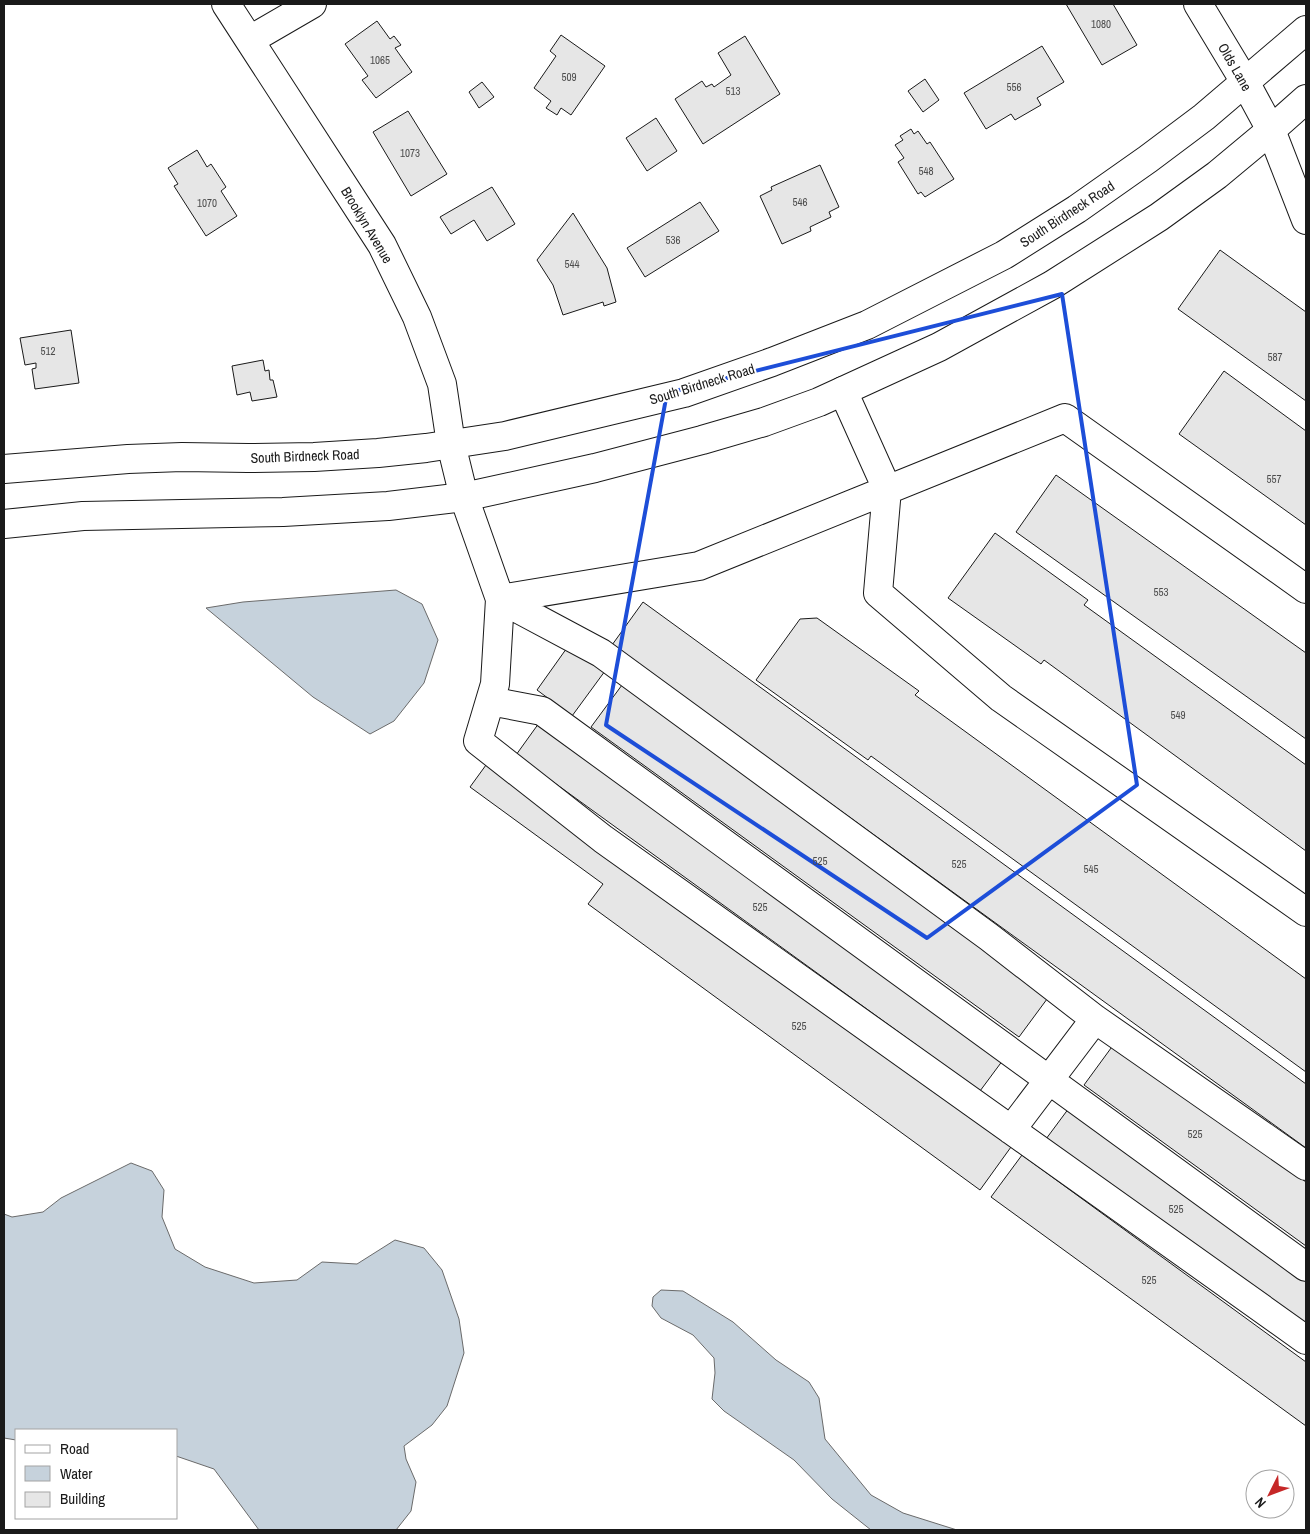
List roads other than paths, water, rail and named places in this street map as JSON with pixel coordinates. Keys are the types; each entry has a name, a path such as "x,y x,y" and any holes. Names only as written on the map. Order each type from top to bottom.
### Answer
{"main road":[{"name":"Brooklyn Avenue","path":"226,4 382,245 417,317 442,384 451,444 464,497 500,599"},
{"path":"250,40 312,4"},
{"name":"Olds Lane","path":"1198,4 1272,130 1300,187 1306,220"},
{"name":"South Birdneck Road","path":"5,467 137,458 324,456 378,453 505,436 684,393 772,362 867,324 1004,255 1077,209 1204,117 1306,30"},
{"path":"4,524 83,516 283,512 388,506 464,497 595,468 764,422 819,402 939,347 1052,285 1159,217 1217,175 1306,99"},
{"path":"843,391 887,489 878,593 1001,698 1306,912"},
{"path":"500,599 699,566 1065,418 1306,589"},
{"path":"500,599 495,684 478,741 603,839 1306,1340"},
{"path":"500,599 600,653 989,937 1096,1019 1306,1166"},
{"path":"490,701 542,711 1306,1266"},
{"path":"1010,1130 1096,1019"}],"water":[{"path":"396,590 422,604 438,640 424,683 394,721 370,734 313,697 206,608 243,602"},
{"path":"131,1163 152,1171 164,1190 162,1217 175,1249 205,1267 254,1283 297,1280 322,1262 357,1264 395,1240 424,1248 442,1270 459,1319 464,1353 447,1406 432,1425 404,1446 406,1459 416,1482 411,1511 396,1530 259,1530 214,1469 178,1457 178,1429 15,1429 15,1440 4,1438 4,1214 12,1217 43,1212 61,1198"},
{"path":"661,1290 683,1291 733,1322 776,1360 809,1382 819,1398 825,1439 871,1495 903,1513 957,1530 871,1530 832,1499 794,1460 724,1411 712,1399 715,1373 714,1358 693,1335 661,1318 652,1306 653,1297"}]}
